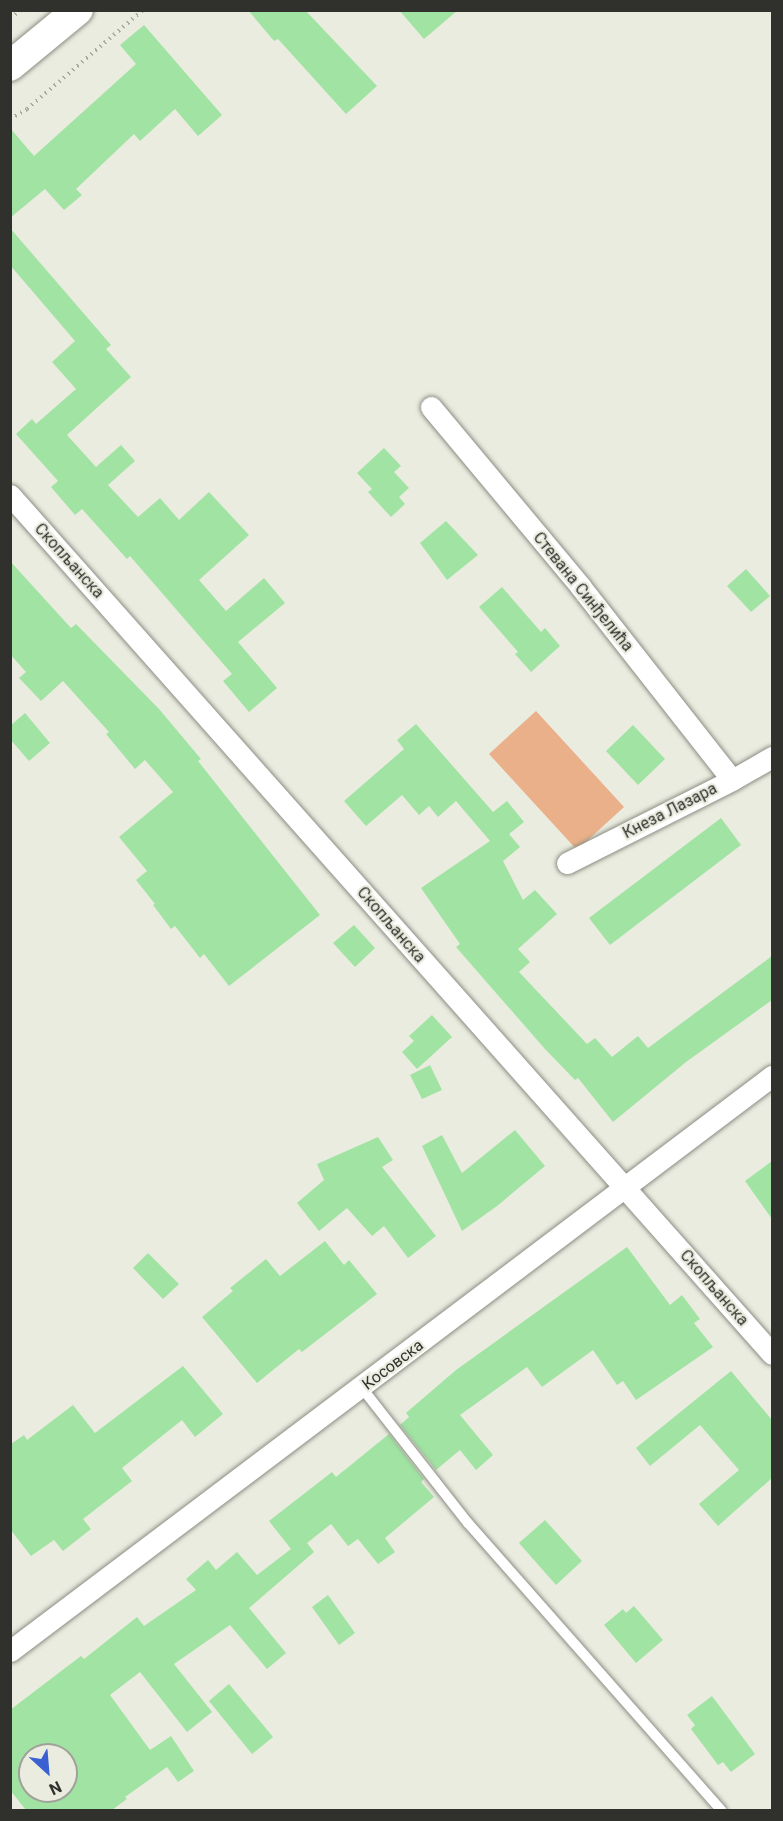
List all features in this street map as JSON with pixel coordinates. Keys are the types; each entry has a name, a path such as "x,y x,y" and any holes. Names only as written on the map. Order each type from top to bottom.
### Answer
{"main road":[{"path":"10,66 78,10"}],"street":[{"name":"Стевана Синђелића","path":"431,407 580,586 732,780"},
{"name":"Скопљанска","path":"10,495 772,1354"},
{"name":"Кнеза Лазара","path":"567,863 732,780 772,757"},
{"name":"Косовска","path":"10,1651 362,1388 772,1076"}],"lane":[{"path":"362,1388 468,1524 721,1810"}],"path":[{"path":"10,18 21,10"},
{"path":"10,119 27,109 143,10"}],"shaded area":[{"path":"536,711 624,807 577,850 489,754"}],"building":[{"path":"248,10 305,10 377,86 346,114 278,39 274,41"},
{"path":"399,10 458,10 424,39"},
{"path":"144,25 222,115 198,136 175,109 140,141 134,134 76,189 82,195 64,210 45,189 10,218 10,128 34,156 136,64 120,45"},
{"path":"10,228 111,345 106,349 131,377 67,435 96,467 121,445 135,461 108,485 138,517 160,498 179,520 209,492 249,535 199,580 226,611 264,578 285,603 238,642 277,688 249,712 223,681 232,674 130,556 127,559 82,509 75,515 51,487 58,481 16,434 32,419 36,424 76,389 52,362 75,341 10,265"},
{"path":"384,448 401,466 394,472 409,488 399,497 405,504 391,517 368,492 372,489 357,473"},
{"path":"446,521 478,555 447,580 420,543"},
{"path":"10,561 71,628 76,624 159,709 201,759 198,761 320,915 229,986 204,954 200,958 175,926 171,929 153,905 155,904 136,880 147,871 119,837 173,792 145,760 135,769 106,734 109,732 63,681 41,701 19,678 26,672 10,654"},
{"path":"746,569 770,596 751,612 727,586"},
{"path":"502,587 541,632 545,628 560,646 531,672 515,654 518,652 479,607"},
{"path":"25,713 50,743 29,761 10,739 10,726"},
{"path":"416,724 493,812 507,801 524,822 509,834 520,847 503,861 523,900 535,890 557,914 518,949 530,962 519,972 587,1044 595,1038 612,1057 638,1036 648,1048 772,956 772,1000 686,1062 613,1122 578,1078 575,1080 545,1049 456,947 460,944 421,888 490,841 456,801 438,817 429,806 419,815 402,795 366,826 344,801 404,749 397,740"},
{"path":"633,725 665,759 638,785 606,751"},
{"path":"721,818 741,845 610,945 589,918"},
{"path":"354,925 375,948 355,967 333,943"},
{"path":"432,1015 452,1037 417,1069 402,1052 414,1041 409,1036"},
{"path":"430,1065 442,1090 422,1099 410,1075"},
{"path":"515,1130 545,1166 497,1206 462,1231 422,1146 442,1135 462,1173"},
{"path":"378,1137 393,1160 382,1167 436,1236 408,1258 384,1226 372,1236 347,1208 319,1231 297,1203 324,1180 317,1164"},
{"path":"772,1161 772,1219 745,1181"},
{"path":"325,1241 344,1265 349,1260 377,1294 302,1352 299,1349 257,1383 202,1317 233,1291 230,1288 266,1259 280,1276"},
{"path":"627,1247 670,1305 682,1295 700,1319 694,1323 713,1347 636,1400 623,1381 617,1385 593,1350 542,1387 527,1367 460,1415 493,1455 476,1470 460,1450 436,1470 400,1425 409,1417 406,1413 456,1370"},
{"path":"148,1253 179,1284 163,1299 133,1268"},
{"path":"183,1366 223,1414 195,1437 182,1420 122,1468 132,1481 83,1519 91,1529 63,1551 54,1540 31,1556 10,1529 11,1444 24,1435 27,1440 73,1405 95,1433"},
{"path":"731,1371 772,1420 772,1478 718,1526 699,1504 739,1470 700,1425 650,1466 636,1448"},
{"path":"389,1434 424,1479 421,1482 434,1497 385,1538 395,1552 378,1564 358,1539 348,1546 331,1524 307,1543 314,1552 249,1608 286,1653 267,1669 230,1625 174,1664 212,1712 187,1732 140,1672 110,1695 150,1750 171,1736 194,1771 178,1782 167,1767 125,1797 127,1799 112,1810 26,1810 20,1803 78,1803 78,1743 18,1743 18,1800 10,1790 10,1710 81,1656 84,1659 137,1617 144,1626 196,1590 186,1579 208,1560 216,1570 237,1552 257,1575 291,1549 269,1521 332,1472 336,1477"},
{"path":"545,1520 582,1561 556,1585 519,1543"},
{"path":"328,1595 355,1633 339,1645 312,1607"},
{"path":"634,1606 663,1640 636,1663 604,1625 623,1609 626,1613"},
{"path":"229,1684 273,1737 252,1754 209,1701"},
{"path":"712,1696 755,1754 731,1772 723,1762 718,1765 691,1729 695,1725 687,1715"}]}
